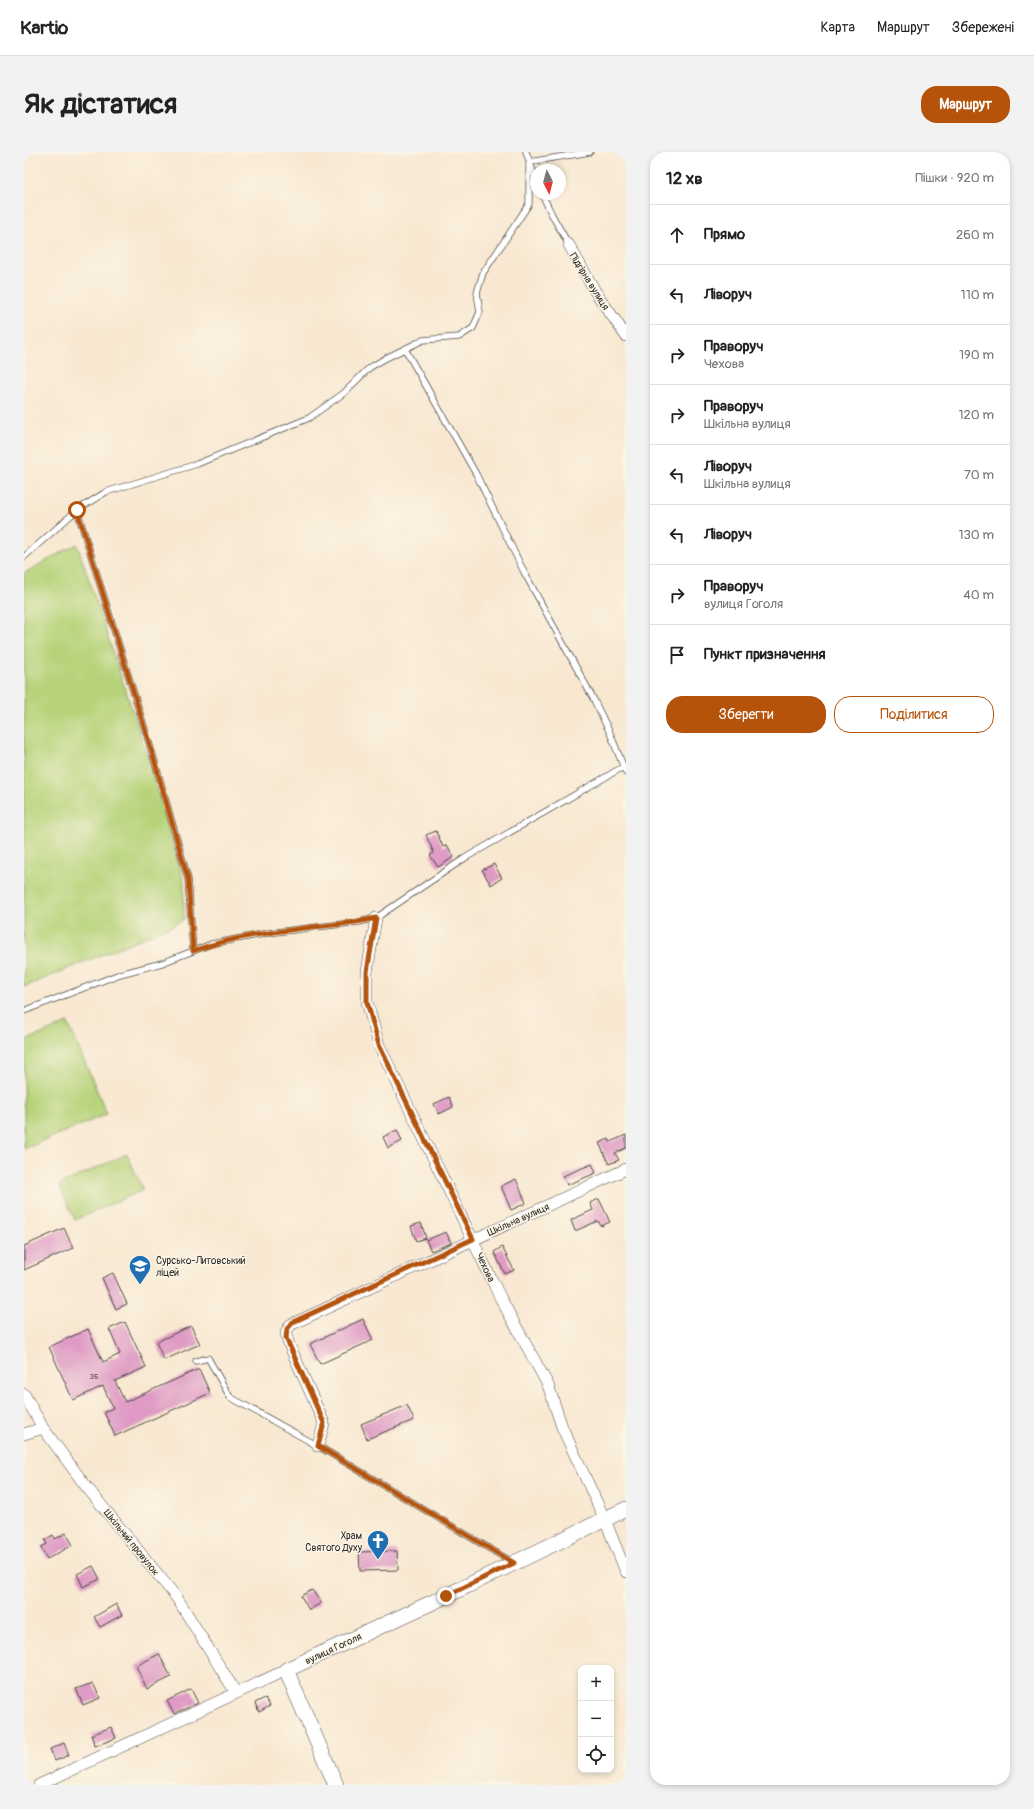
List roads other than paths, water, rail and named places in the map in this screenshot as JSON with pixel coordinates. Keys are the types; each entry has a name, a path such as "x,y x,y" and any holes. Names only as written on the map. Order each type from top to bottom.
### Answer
{"street":[{"name":"Підгірна вулиця","path":"569,245 595,291 626,336"},
{"name":"Чехова","path":"376,918 367,972 367,1002 379,1045 501,1299 548,1385 562,1427 605,1520 626,1572"},
{"name":"Шкільна вулиця","path":"318,1446 324,1423 288,1342 286,1333 290,1325 626,1169"},
{"name":"Шкільний провулок","path":"24,1394 43,1428 85,1485 177,1598 236,1693"},
{"path":"24,1434 43,1428"},
{"name":"вулиця Гоголя","path":"39,1785 514,1563 626,1509"},
{"path":"286,1670 336,1785"}],"lane":[{"path":"24,557 77,510 106,492 197,464 309,418 344,393 369,368 423,340 459,337 473,328 480,312 477,293 483,273 529,204 529,162 526,152"},
{"path":"529,162 590,152"},
{"path":"545,200 569,245"},
{"path":"405,349 476,474 524,572 594,700 610,733 626,773"},
{"path":"77,510 152,752 188,879 193,951"},
{"path":"24,1011 120,974 162,963 211,944 268,933 359,922 376,918 465,858 623,767"},
{"path":"196,1361 208,1358 230,1397 318,1446 514,1563"}],"place":[{"name":"Сурсько-Литовський ліцей","path":"140,1286"},
{"name":"Храм Святого Духу","path":"378,1560"}]}
